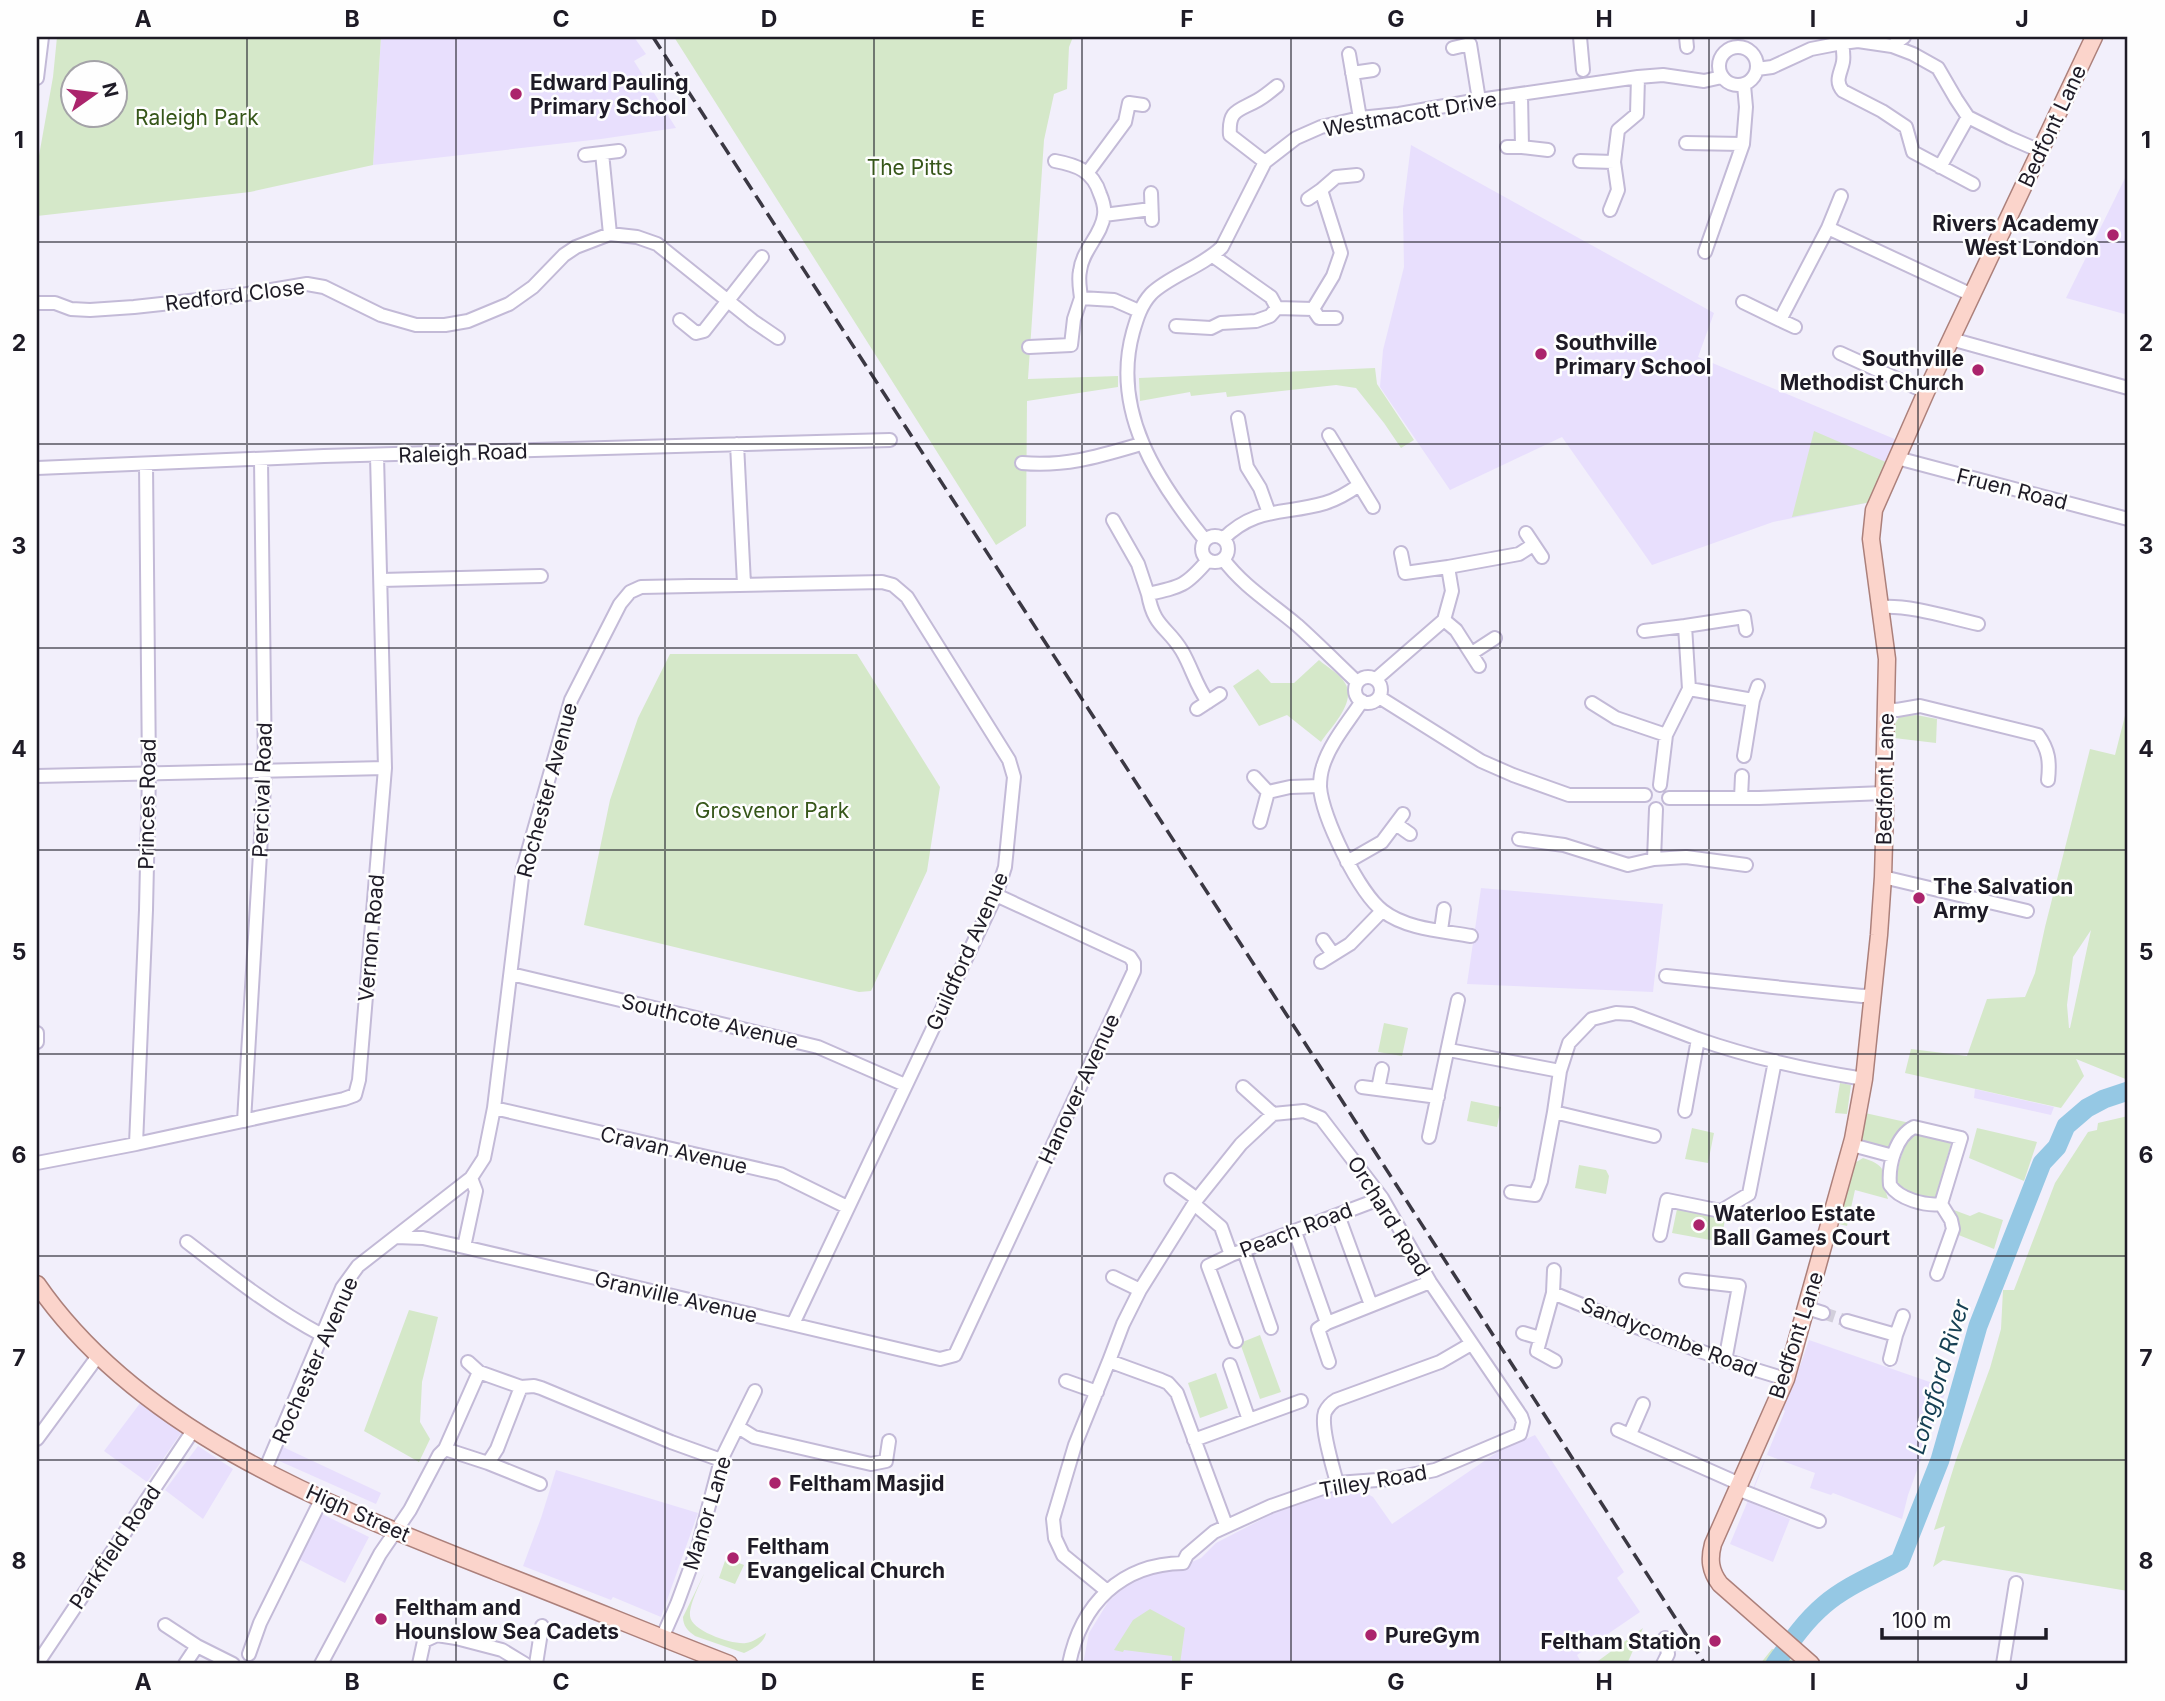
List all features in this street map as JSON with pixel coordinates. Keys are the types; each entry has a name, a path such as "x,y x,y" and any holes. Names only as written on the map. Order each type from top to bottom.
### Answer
{"main road":[{"name":"Bedfont Lane","path":"1807,1661 1716,1579 1710,1559 1713,1544 1786,1379 1852,1145 1864,1079 1884,877 1887,645 1871,542 1874,510 1926,392 2094,37"},
{"name":"High Street","path":"37,1284 56,1312 120,1376 194,1429 265,1470 394,1531 729,1664"}],"street":[{"path":"37,78 42,37"},
{"path":"1580,37 1583,70"},
{"path":"1892,46 1904,37"},
{"path":"1757,69 1772,66 1811,49 1842,43 1858,41 1892,46 1938,68 1968,117 2040,150"},
{"path":"1734,42 1755,57 1757,69 1753,79 1744,85 1732,85 1722,78 1718,65 1723,53 1734,42"},
{"path":"1842,43 1843,61 1838,86 1906,127 1913,152 1973,184"},
{"path":"1453,48 1470,44 1479,100"},
{"path":"1349,54 1360,118"},
{"path":"1352,73 1373,70"},
{"name":"Westmacott Drive","path":"1205,540 1157,474 1141,444 1134,425 1128,386 1130,343 1139,311 1153,291 1213,256 1222,247 1265,162 1296,138 1321,127 1360,118 1638,77 1663,75 1704,80 1722,78"},
{"path":"1610,210 1618,190 1614,162 1618,130 1637,114 1638,77"},
{"path":"1705,252 1742,144 1746,107 1744,85"},
{"path":"1265,162 1230,135 1229,121 1237,109 1259,100 1277,86"},
{"path":"1521,95 1522,147"},
{"path":"1088,172 1125,122 1124,100 1143,105"},
{"path":"1940,167 1968,117"},
{"path":"1686,143 1742,144"},
{"path":"1507,147 1548,149"},
{"path":"585,155 620,151"},
{"path":"602,153 610,234 637,237 657,244 778,338"},
{"path":"1580,161 1614,162"},
{"path":"1029,347 1077,345 1074,319 1081,298 1080,270 1104,215 1099,189 1088,172 1071,164 1055,162"},
{"path":"1308,199 1336,177 1357,175"},
{"path":"1313,309 1333,276 1341,253 1321,190"},
{"path":"1104,215 1151,215 1152,193"},
{"path":"1780,320 1829,228 1841,196"},
{"path":"1829,228 1972,295"},
{"name":"Redford Close","path":"37,303 55,303 71,309 90,310 235,296 307,285 324,287 367,309 405,322 446,326 468,321 509,304 533,287 570,251 610,234"},
{"path":"1176,326 1211,328 1221,323 1256,321 1270,316 1276,308 1276,302 1265,292 1213,256"},
{"path":"680,320 696,333 704,331 762,257"},
{"path":"1081,298 1114,300 1139,311"},
{"path":"1743,303 1795,327"},
{"path":"1276,308 1313,309"},
{"path":"1313,309 1319,318 1336,318"},
{"path":"1951,339 2128,388"},
{"path":"1840,353 1926,392"},
{"path":"1238,418 1247,467 1260,488 1269,513"},
{"path":"1329,435 1373,507"},
{"name":"Raleigh Road","path":"37,468 890,440"},
{"path":"737,444 744,584"},
{"path":"1022,463 1058,465 1141,444"},
{"name":"Vernon Road","path":"37,1163 344,1100 355,1095 359,1080 385,768 377,456"},
{"name":"Fruen Road","path":"1897,458 2128,519"},
{"name":"Percival Road","path":"244,1121 265,770 261,460"},
{"name":"Princes Road","path":"136,1144 149,773 146,464"},
{"path":"1223,539 1244,522 1269,513 1326,503 1342,497 1359,485"},
{"path":"1113,520 1117,540 1139,564 1151,609 1157,622 1180,648 1203,705 1220,694"},
{"path":"1525,533 1542,557"},
{"path":"1213,536 1223,539 1227,550 1223,559 1214,562 1208,559 1202,550 1205,540 1213,536"},
{"path":"1401,553 1401,574 1519,554 1533,545"},
{"path":"1148,594 1179,587 1191,579 1208,559"},
{"path":"1223,559 1252,590 1296,625 1357,682"},
{"path":"1376,678 1381,689 1379,697 1371,702 1362,701 1356,695 1357,682 1365,677 1376,678 1444,620 1452,591 1448,568"},
{"path":"381,580 541,576"},
{"name":"Rochester Avenue","path":"265,1470 350,1275 471,1178 484,1158 495,1108 523,869 571,699 620,604 630,592 641,587 882,582 893,585"},
{"name":"Guildford Avenue","path":"793,1324 996,895 1005,867 1014,777 1009,760 907,597 893,585"},
{"path":"1880,607 1921,611 1978,624"},
{"path":"1644,631 1744,617 1746,630"},
{"path":"1444,620 1456,630 1479,666"},
{"path":"1660,785 1666,735 1689,689 1685,626"},
{"path":"1472,653 1494,638"},
{"path":"1744,756 1753,700 1758,686"},
{"path":"1689,689 1753,700"},
{"path":"1379,697 1481,761 1513,775 1569,794 1645,795"},
{"path":"1362,701 1328,754 1322,767 1320,786 1323,802 1347,862 1382,911 1408,923 1471,936"},
{"path":"1592,703 1616,718 1666,735"},
{"path":"1886,709 1920,706 2038,735 2050,760 2048,780"},
{"path":"37,776 385,768"},
{"path":"1741,798 1742,776"},
{"path":"1254,777 1268,792"},
{"path":"1660,785 1667,790 1669,798 1665,806 1656,809 1647,804 1645,795 1649,787 1660,785"},
{"path":"1268,792 1290,787 1320,786"},
{"path":"1260,822 1268,792"},
{"path":"1669,798 1884,793"},
{"path":"1654,859 1656,809"},
{"path":"1347,862 1382,842 1400,819 1410,834"},
{"path":"1519,839 1564,845 1628,865 1654,859 1686,857 1746,864"},
{"path":"1884,877 2027,911"},
{"name":"Hanover Avenue","path":"956,1355 1134,971 1134,963 1130,957 996,895"},
{"path":"1441,930 1444,909"},
{"path":"1321,961 1350,944 1382,911"},
{"path":"1323,940 1333,954"},
{"name":"Southcote Avenue","path":"511,974 818,1047 905,1084"},
{"path":"1666,976 1873,995"},
{"path":"1429,1136 1458,1000"},
{"path":"1511,1192 1535,1195 1541,1181 1560,1071 1569,1043 1592,1019 1616,1013 1632,1014 1728,1050 1864,1079"},
{"path":"37,1032 37,1042"},
{"path":"1685,1111 1698,1039"},
{"path":"1449,1050 1560,1071"},
{"path":"1660,1235 1667,1200 1721,1211 1749,1194 1775,1062"},
{"path":"1378,1089 1382,1069"},
{"path":"1069,1664 1079,1630 1107,1591 1063,1555 1055,1538 1054,1520 1075,1445 1123,1324 1140,1290 1196,1202 1241,1144 1273,1114 1243,1087"},
{"path":"1362,1087 1438,1097"},
{"name":"Cravan Avenue","path":"495,1108 780,1174 847,1207"},
{"name":"Orchard Road","path":"1273,1114 1304,1111 1321,1118 1382,1198 1430,1282 1521,1416 1523,1422 1520,1434"},
{"path":"1554,1112 1654,1136"},
{"path":"1937,1275 1953,1229 1941,1204 1961,1138 1914,1127 1905,1132 1901,1139 1893,1156 1889,1180 1893,1189 1911,1199 1941,1204"},
{"path":"1852,1145 1893,1156"},
{"name":"Rochester Avenue","path":"464,1247 476,1191 471,1178"},
{"name":"Peach Road","path":"1171,1180 1221,1227 1238,1253 1382,1198"},
{"path":"1338,1214 1371,1305"},
{"path":"1295,1232 1327,1323"},
{"name":"Granville Avenue","path":"396,1237 423,1238 464,1247 940,1359 956,1355"},
{"path":"187,1242 257,1296 289,1318 322,1335"},
{"path":"1236,1341 1208,1266 1238,1253 1271,1328"},
{"name":"Sandycombe Road","path":"1540,1338 1553,1293 1554,1270"},
{"path":"1113,1277 1140,1290"},
{"path":"1686,1280 1739,1286 1726,1361"},
{"path":"1329,1362 1318,1329 1430,1282"},
{"name":"Sandycombe Road","path":"1553,1293 1642,1330 1726,1361 1786,1379"},
{"path":"1807,1308 1823,1313"},
{"path":"1890,1359 1903,1316"},
{"path":"1847,1321 1896,1335"},
{"path":"1523,1333 1540,1338 1537,1351 1555,1361"},
{"path":"1337,1483 1324,1417 1330,1404 1440,1362 1471,1344"},
{"path":"37,1439 99,1356"},
{"path":"1109,1361 1168,1383 1180,1401 1226,1525"},
{"path":"468,1362 479,1372 521,1387 541,1388 720,1460"},
{"path":"1230,1365 1249,1420"},
{"path":"321,1664 394,1531 410,1510 439,1455 445,1449 479,1372"},
{"path":"1066,1381 1097,1392"},
{"path":"488,1463 521,1387"},
{"name":"Manor Lane","path":"662,1637 698,1547 720,1460 755,1391"},
{"path":"1194,1440 1301,1401"},
{"path":"1643,1404 1624,1432 1739,1487 1819,1521"},
{"path":"738,1427 754,1437 872,1464 886,1461 889,1441"},
{"name":"Parkfield Road","path":"37,1664 194,1429"},
{"name":"Tilley Road","path":"1107,1591 1146,1567 1183,1563 1193,1549 1226,1525 1271,1506 1337,1483 1391,1479 1435,1470 1520,1434"},
{"path":"445,1449 540,1484"},
{"path":"249,1654 260,1623 323,1498"},
{"path":"2003,1664 2016,1583"},
{"path":"164,1625 233,1664"},
{"path":"536,1664 542,1626"},
{"path":"419,1664 424,1642 437,1635 502,1650 525,1664"},
{"path":"1663,1664 1668,1654 1665,1639"},
{"path":"185,1664 197,1646"}],"shaded area":[{"name":"Edward Pauling Primary School","path":"381,37 634,37 646,54 634,61 676,128 373,165"},
{"name":"Southville Primary School","path":"1411,145 1714,313 1698,357 1897,440 1871,502 1773,522 1652,565 1562,437 1450,490 1380,387 1383,350 1404,267 1403,209"},
{"name":"Rivers Academy West London","path":"2128,172 2128,315 2066,298"},
{"path":"1481,888 1663,904 1653,992 1467,984"},
{"path":"1975,1089 2054,1107 2051,1115 1974,1098"},
{"path":"1809,1340 1947,1388 1908,1495 1902,1519 1833,1493 1831,1495 1810,1488 1815,1473 1767,1455 1749,1502 1790,1519 1773,1562 1730,1544 1785,1411 1782,1409"},
{"path":"141,1402 181,1433 147,1482 104,1451"},
{"path":"1535,1435 1624,1572 1617,1578 1640,1612 1577,1655 1582,1664 1083,1664 1089,1633 1108,1602 1139,1578 1150,1573 1178,1568 1201,1558 1216,1543 1272,1514 1333,1492 1366,1493 1373,1497 1392,1524 1499,1451"},
{"path":"198,1446 233,1469 203,1519 165,1490"},
{"path":"283,1447 381,1493 376,1504 277,1460"},
{"path":"556,1470 698,1513 661,1617 613,1597 611,1600 523,1566"},
{"path":"320,1513 369,1537 345,1583 298,1559"}],"green space":[{"name":"Raleigh Park","path":"57,37 381,37 373,165 250,192 37,216 37,167 53,77"},
{"name":"The Pitts","path":"674,37 1073,37 1069,47 1067,89 1054,94 1044,140 1028,379 1118,376 1118,387 1027,401 1026,526 996,545"},
{"path":"1375,368 1377,384 1414,440 1401,448 1356,388 1336,385 1227,397 1226,392 1191,396 1190,392 1140,401 1139,378"},
{"path":"1814,431 1888,463 1871,502 1792,517"},
{"name":"Grosvenor Park","path":"670,654 857,654 940,787 927,871 871,991 859,992 584,925 610,800 638,718"},
{"path":"1319,660 1340,677 1348,690 1348,698 1341,714 1321,742 1287,715 1259,726 1233,686 1258,669 1271,683 1294,683"},
{"path":"2128,704 2128,1080 2076,1059 2084,1076 2061,1108 1905,1073 1911,1049 1967,1056 1987,999 2025,997 2035,973 2090,749 2115,755","holes":["2091,930 2070,1028 2067,1005 2073,957"]},
{"path":"1916,715 1937,719 1936,743 1894,738 1895,724 1899,717"},
{"path":"1384,1023 1408,1028 1402,1056 1378,1052"},
{"path":"1840,1083 1851,1085 1847,1114 1835,1113"},
{"path":"1471,1101 1501,1107 1497,1127 1467,1121"},
{"path":"1865,1113 1910,1123 1888,1149 1865,1144 1861,1135"},
{"path":"2128,1116 2128,1591 1943,1560 1933,1567 1945,1526 1934,1530 1990,1368 2001,1329 2003,1290 2014,1290 2055,1183 2088,1132 2097,1130 2098,1123"},
{"path":"1692,1128 1714,1133 1708,1163 1685,1159"},
{"path":"1977,1128 2037,1142 2024,1181 1969,1158"},
{"path":"1915,1133 1951,1144 1934,1202 1896,1188 1903,1152"},
{"path":"1863,1158 1882,1168 1888,1199 1855,1190 1847,1226 1839,1224 1853,1164"},
{"path":"1579,1165 1606,1170 1609,1176 1606,1194 1575,1188"},
{"path":"1943,1206 1970,1216 1979,1212 2003,1220 1994,1249 1956,1234"},
{"name":"Waterloo Estate Ball Games Court","path":"1677,1209 1725,1219 1721,1242 1672,1233"},
{"path":"409,1310 438,1317 422,1382 420,1422 430,1439 419,1462 364,1431"},
{"path":"1260,1335 1281,1392 1260,1399 1240,1343"},
{"path":"1216,1373 1228,1408 1200,1418 1188,1383"},
{"path":"726,1558 744,1565 735,1584 719,1578"},
{"path":"704,1574 691,1606 692,1622 713,1636 740,1643 752,1642 766,1633 758,1645 744,1653 695,1636 686,1628 683,1617"},
{"path":"1150,1609 1185,1628 1180,1664 1172,1664 1172,1656 1114,1650 1133,1620"},
{"path":"1643,1628 1627,1664 1600,1664 1598,1661"},
{"path":"1772,1649 1781,1650 1795,1664 1760,1664"}],"waterway":[{"name":"Longford River","path":"1775,1664 1824,1605 1851,1586 1900,1561 1940,1460 1978,1326 2042,1163 2057,1147 2066,1126 2087,1108 2128,1091"}],"tunnel":[{"path":"1823,1313 1847,1321"}],"railway":[{"path":"653,37 1705,1664"}],"place":[{"name":"Edward Pauling Primary School","path":"516,94"},
{"name":"Rivers Academy West London","path":"2113,235"},
{"name":"Southville Primary School","path":"1541,354"},
{"name":"Southville Methodist Church","path":"1978,370"},
{"name":"The Salvation Army","path":"1919,898"},
{"name":"Waterloo Estate Ball Games Court","path":"1699,1225"},
{"name":"Feltham Masjid","path":"775,1483"},
{"name":"Feltham Evangelical Church","path":"733,1558"},
{"name":"Feltham and Hounslow Sea Cadets","path":"381,1619"},
{"name":"PureGym","path":"1371,1635"},
{"name":"Feltham Station","path":"1715,1641"}]}
